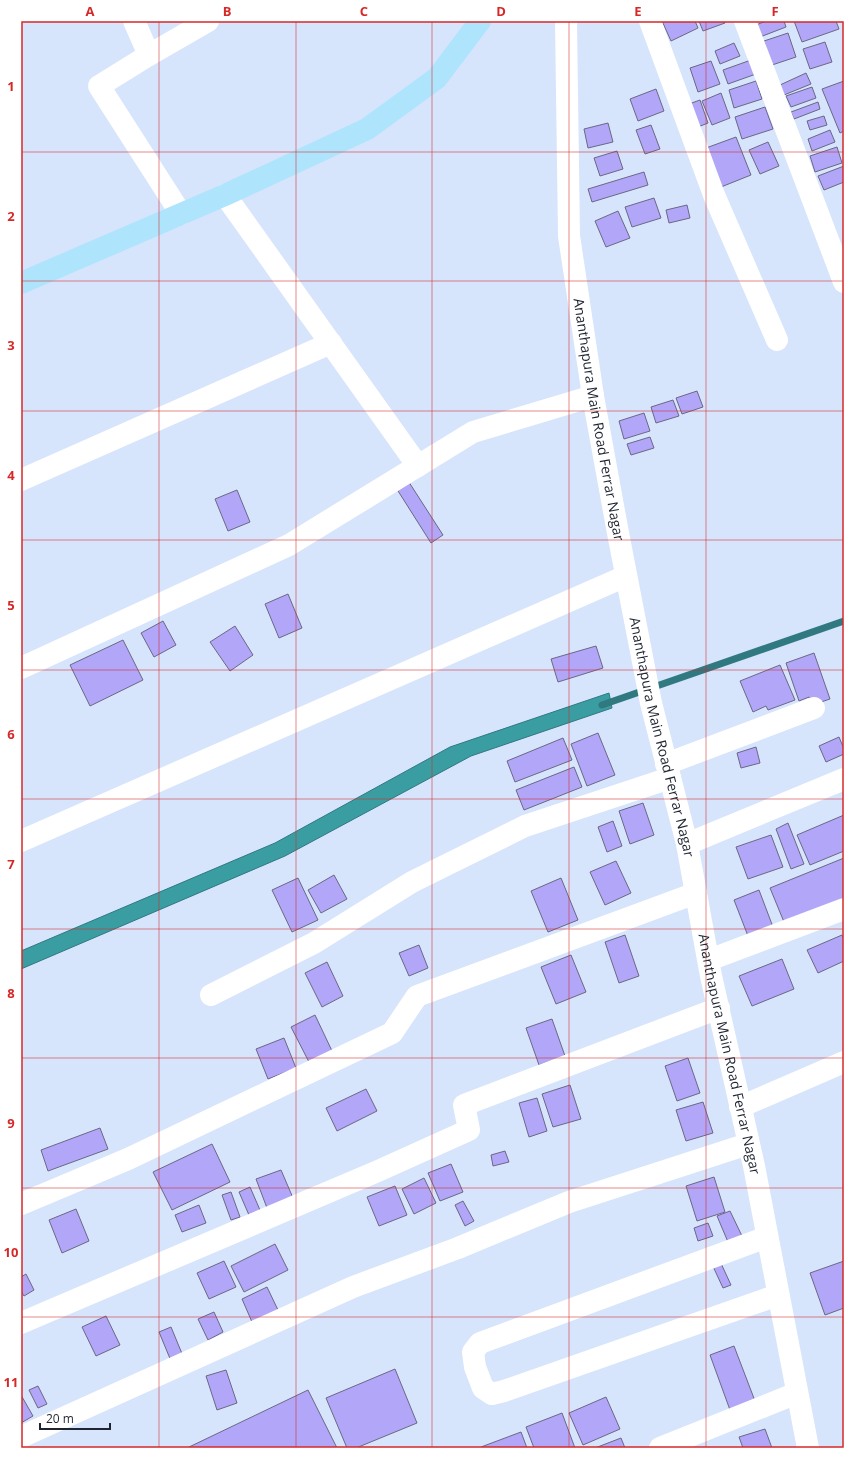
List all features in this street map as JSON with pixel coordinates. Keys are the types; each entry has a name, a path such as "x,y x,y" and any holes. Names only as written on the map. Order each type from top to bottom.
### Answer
{"main road":[{"path":"21,283 225,195 367,129 437,78 480,21"}],"street":[{"path":"134,21 149,55"},
{"path":"181,214 99,86 208,21"},
{"name":"Ananthapura Main Road Ferrar Nagar","path":"566,21 569,236 593,396 651,703 687,844 708,960 748,1144 808,1448"},
{"path":"650,21 714,195 777,340"},
{"path":"745,21 844,282"},
{"path":"225,195 418,466"},
{"path":"21,480 331,344"},
{"path":"21,668 289,546 473,432 593,396"},
{"path":"21,841 626,576"},
{"path":"210,995 314,943 412,882 525,826 668,771 814,708"},
{"path":"687,844 844,779"},
{"path":"21,1204 128,1159 392,1033 417,996 696,893"},
{"path":"708,960 844,910"},
{"path":"21,1323 378,1171 469,1130 464,1105 719,1008"},
{"path":"740,1107 844,1062"},
{"path":"21,1437 353,1288 458,1248 569,1202 748,1144"},
{"path":"767,1237 480,1343 473,1352 475,1367 482,1388 492,1394 778,1295"},
{"path":"660,1448 797,1393"}],"shaded area":[{"path":"609,693 612,708 471,756 285,856 21,969 21,951 275,843 450,747"}],"building":[{"path":"662,21 695,21 698,28 671,41"},
{"path":"699,21 724,21 725,23 703,31"},
{"path":"766,21 784,21 786,27 760,37 756,25"},
{"path":"794,21 836,21 839,29 802,42"},
{"path":"788,33 796,57 772,65 764,41"},
{"path":"825,42 832,62 810,69 803,49"},
{"path":"734,43 740,56 720,64 715,51"},
{"path":"751,60 756,74 728,84 723,70"},
{"path":"711,61 720,84 698,92 690,68"},
{"path":"806,73 811,84 784,95 780,85"},
{"path":"756,81 762,99 734,108 729,90"},
{"path":"844,81 844,131 840,133 822,89"},
{"path":"812,87 816,98 791,107 786,96"},
{"path":"656,89 664,111 638,121 630,99"},
{"path":"721,93 730,118 712,125 702,101"},
{"path":"700,100 708,123 698,127 689,104"},
{"path":"818,102 820,109 794,119 791,112"},
{"path":"765,107 773,129 742,139 735,117"},
{"path":"824,116 827,125 810,130 807,121"},
{"path":"608,123 613,142 588,148 584,129"},
{"path":"651,125 660,149 645,154 636,130"},
{"path":"830,130 835,142 812,151 808,139"},
{"path":"736,137 751,175 721,187 706,148"},
{"path":"768,142 779,166 760,174 749,150"},
{"path":"837,147 842,163 815,172 810,156"},
{"path":"617,151 623,169 600,176 594,158"},
{"path":"844,166 844,182 824,190 818,176"},
{"path":"644,172 648,185 592,202 588,189"},
{"path":"654,198 661,218 632,227 625,207"},
{"path":"687,205 690,218 669,223 666,210"},
{"path":"618,211 630,238 606,247 595,221"},
{"path":"697,391 703,407 682,414 676,398"},
{"path":"673,400 679,416 656,423 651,407"},
{"path":"644,413 650,431 624,439 619,421"},
{"path":"650,437 654,448 631,455 627,444"},
{"path":"405,476 443,535 431,543 393,483"},
{"path":"237,490 250,522 228,531 215,499"},
{"path":"288,594 302,628 279,638 265,604"},
{"path":"163,621 176,645 154,657 141,633"},
{"path":"235,626 253,655 230,671 210,642"},
{"path":"123,640 143,680 90,706 70,665"},
{"path":"596,646 603,668 558,682 551,659"},
{"path":"814,653 830,699 812,705 809,697 799,701 786,663"},
{"path":"780,665 795,700 768,710 766,706 753,712 740,681"},
{"path":"598,733 615,775 587,786 571,744"},
{"path":"839,737 844,749 844,754 826,762 819,746"},
{"path":"563,738 572,760 515,782 507,761"},
{"path":"756,747 760,763 741,768 737,753"},
{"path":"574,767 582,787 524,810 516,790"},
{"path":"643,803 654,835 630,844 619,811"},
{"path":"844,815 844,851 810,865 797,835"},
{"path":"613,821 622,846 607,852 598,827"},
{"path":"788,823 804,864 791,869 776,829"},
{"path":"771,835 783,867 748,879 736,847"},
{"path":"844,858 844,898 784,922 770,888"},
{"path":"616,861 631,893 605,905 590,872"},
{"path":"334,875 347,899 321,913 308,890"},
{"path":"298,878 318,920 292,932 272,890"},
{"path":"561,878 578,920 548,932 531,891"},
{"path":"759,890 773,927 748,936 734,900"},
{"path":"625,935 639,976 619,983 605,942"},
{"path":"842,935 844,940 844,961 818,973 807,950"},
{"path":"419,945 428,968 409,976 399,953"},
{"path":"571,955 586,992 556,1004 541,967"},
{"path":"782,959 794,989 752,1006 739,976"},
{"path":"327,962 343,996 322,1007 305,973"},
{"path":"315,1015 333,1053 310,1064 291,1027"},
{"path":"552,1019 565,1056 539,1065 526,1028"},
{"path":"284,1038 296,1068 268,1079 256,1049"},
{"path":"688,1058 700,1093 677,1101 665,1066"},
{"path":"570,1085 581,1119 553,1127 542,1094"},
{"path":"366,1089 377,1111 337,1131 326,1108"},
{"path":"537,1098 547,1131 529,1137 519,1103"},
{"path":"703,1102 713,1133 686,1141 676,1110"},
{"path":"100,1128 108,1149 48,1171 41,1150"},
{"path":"212,1144 230,1182 172,1210 153,1172"},
{"path":"505,1151 509,1162 493,1166 491,1155"},
{"path":"451,1164 463,1192 440,1201 428,1173"},
{"path":"281,1170 293,1198 267,1208 256,1179"},
{"path":"714,1177 725,1212 697,1221 686,1186"},
{"path":"424,1178 436,1203 414,1214 402,1189"},
{"path":"395,1186 407,1215 379,1226 367,1197"},
{"path":"250,1187 263,1217 252,1222 239,1192"},
{"path":"231,1192 240,1217 231,1220 222,1195"},
{"path":"463,1201 474,1221 465,1226 455,1205"},
{"path":"199,1205 206,1223 182,1232 175,1215"},
{"path":"76,1209 89,1241 62,1253 49,1220"},
{"path":"730,1211 742,1236 728,1242 717,1216"},
{"path":"708,1223 713,1236 698,1241 694,1228"},
{"path":"275,1244 288,1270 244,1292 231,1266"},
{"path":"719,1259 731,1285 723,1288 711,1262"},
{"path":"224,1261 236,1287 209,1299 197,1273"},
{"path":"844,1261 844,1308 825,1315 810,1273"},
{"path":"26,1274 34,1290 24,1296 21,1291 21,1277"},
{"path":"267,1287 278,1310 252,1322 242,1299"},
{"path":"214,1312 223,1332 208,1340 198,1319"},
{"path":"106,1316 120,1345 96,1356 82,1327"},
{"path":"171,1327 183,1356 171,1361 159,1332"},
{"path":"734,1346 755,1401 730,1410 710,1355"},
{"path":"395,1369 417,1423 356,1448 347,1448 326,1398"},
{"path":"226,1370 237,1403 217,1410 206,1376"},
{"path":"38,1386 47,1404 38,1408 29,1390"},
{"path":"308,1390 337,1448 187,1448"},
{"path":"21,1395 33,1416 21,1423"},
{"path":"606,1397 620,1429 583,1445 569,1413"},
{"path":"562,1413 575,1448 534,1448 526,1427"},
{"path":"765,1429 772,1448 743,1448 739,1437"},
{"path":"521,1432 527,1448 481,1447"},
{"path":"621,1438 625,1448 595,1448"}],"waterway":[{"path":"602,705 844,621"}]}
